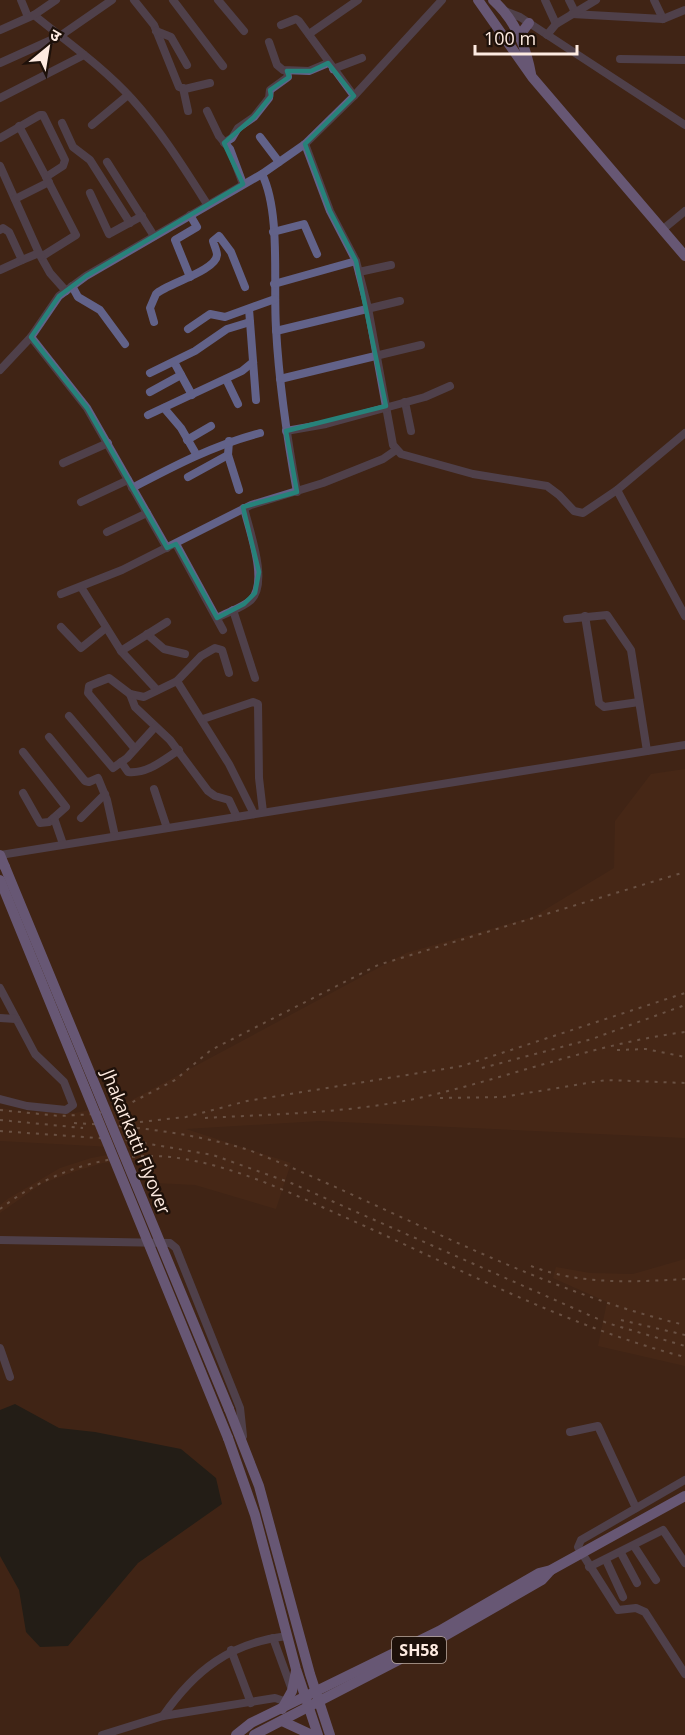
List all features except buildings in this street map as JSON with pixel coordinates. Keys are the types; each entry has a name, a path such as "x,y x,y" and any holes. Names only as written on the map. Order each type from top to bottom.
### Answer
{"main road":[{"path":"478,0 532,77 685,256"},
{"path":"493,0 505,11 519,36 528,56 532,77"},
{"path":"519,36 529,23"},
{"path":"500,32 512,24"},
{"name":"Jhakarkatti Flyover","path":"0,855 243,1441 268,1514 313,1698"},
{"name":"Jhakarkatti Flyover","path":"0,880 236,1458 255,1515 296,1669 313,1698"},
{"name":"SH58","path":"313,1698 539,1573 551,1570 685,1496"},
{"name":"SH58","path":"236,1735 251,1723 286,1706 337,1691 443,1637 542,1580 551,1570"},
{"path":"296,1669 286,1706 312,1735"},
{"path":"325,1719 337,1691"},
{"path":"313,1698 325,1719 330,1735"},
{"path":"313,1698 318,1735"},
{"name":"SH58","path":"254,1735 286,1706"}],"street":[{"path":"21,0 31,16 84,55 128,95 180,162 207,204"},
{"path":"0,30 31,16 56,0"},
{"path":"0,63 60,36 112,0"},
{"path":"134,0 156,31 176,83 183,88 188,111"},
{"path":"172,0 223,66"},
{"path":"218,0 244,31"},
{"path":"309,34 358,0"},
{"path":"0,370 31,337 48,310 69,288 207,204 262,174 305,144 354,96 442,0"},
{"path":"545,0 556,24"},
{"path":"569,0 574,13"},
{"path":"547,35 556,24 596,0"},
{"path":"654,0 663,19"},
{"path":"574,13 663,19 685,8 681,0"},
{"path":"505,11 529,23 685,125"},
{"path":"281,25 296,19 331,66 341,75 354,96"},
{"path":"156,31 171,38 187,64"},
{"path":"269,42 278,65 287,71 312,70 362,58"},
{"path":"0,98 84,55"},
{"path":"620,59 685,60"},
{"path":"224,143 232,138 238,128 254,117 269,98 270,90 288,77 287,71"},
{"path":"183,88 210,83"},
{"path":"92,125 128,95"},
{"path":"207,111 224,143 230,149 243,184"},
{"path":"0,138 43,115 65,163 47,180 15,199"},
{"path":"62,123 73,147 90,160 130,223"},
{"path":"0,270 40,255 76,235 20,126"},
{"path":"260,137 279,162"},
{"path":"305,144 330,211 356,261 368,308 396,450"},
{"path":"107,162 154,236"},
{"path":"0,166 50,273 80,299 100,310 125,344"},
{"path":"262,174 270,193 280,380 297,492"},
{"path":"90,193 107,233 142,216"},
{"path":"662,230 685,211"},
{"path":"190,215 197,227 175,240 190,277"},
{"path":"273,232 304,224 317,254"},
{"path":"0,230 3,228 9,232 22,260"},
{"path":"154,322 150,308 156,294 190,277 214,261 217,253 213,241 221,236 231,252 244,287"},
{"path":"274,284 356,261"},
{"path":"359,272 391,265"},
{"path":"188,329 210,314 225,317 274,299"},
{"path":"276,330 400,301"},
{"path":"249,309 256,400"},
{"path":"150,373 202,347 227,329 250,322"},
{"path":"31,337 80,397 167,548"},
{"path":"280,380 378,358 421,345"},
{"path":"174,362 192,394"},
{"path":"148,415 226,379 253,362"},
{"path":"150,392 181,375"},
{"path":"226,379 237,404"},
{"path":"286,431 326,424 386,406 425,398 450,386"},
{"path":"405,402 411,431"},
{"path":"164,408 196,454"},
{"path":"187,440 212,426"},
{"path":"132,488 196,454 229,441 260,433"},
{"path":"396,450 463,472 547,486 578,513 588,512 685,433"},
{"path":"229,441 228,455 239,489"},
{"path":"63,464 108,443"},
{"path":"61,594 176,544 244,508 297,492 383,459 396,450"},
{"path":"188,477 228,455"},
{"path":"81,502 128,480"},
{"path":"617,490 685,616"},
{"path":"217,618 253,598 258,579 257,563 244,508"},
{"path":"107,532 147,513"},
{"path":"176,544 223,630"},
{"path":"81,587 121,651 157,690"},
{"path":"233,610 255,678"},
{"path":"567,619 607,615 629,645 647,751"},
{"path":"585,616 599,703 604,707 639,702"},
{"path":"121,651 167,622"},
{"path":"61,627 81,648 106,628"},
{"path":"147,634 164,649 185,654"},
{"path":"135,749 87,691 89,687 109,678 130,694 147,697 177,681 201,656 215,648 222,650 229,673"},
{"path":"177,681 203,719 254,814"},
{"path":"130,694 135,707 178,750 208,791 229,800 237,817"},
{"path":"203,719 254,702 258,704 258,778 263,812"},
{"path":"69,716 113,768 155,727"},
{"path":"49,737 85,781 89,782 98,778 105,794 115,836"},
{"path":"0,855 685,745"},
{"path":"121,762 128,772 134,772 153,767 178,750"},
{"path":"23,752 66,807 46,824 40,823 23,793"},
{"path":"154,789 167,828"},
{"path":"81,818 105,794"},
{"path":"54,818 63,844"},
{"path":"0,988 35,1054 67,1086 73,1105 70,1109 55,1109 0,1100"},
{"path":"0,1018 16,1019"},
{"path":"0,1240 170,1243 176,1248 240,1408 243,1441"},
{"path":"0,1348 10,1377"},
{"path":"570,1432 598,1426 636,1508"},
{"path":"685,1480 581,1540 578,1547 584,1552 589,1567 618,1610 636,1608 645,1612 685,1674"},
{"path":"589,1567 663,1530 685,1563"},
{"path":"634,1546 656,1580"},
{"path":"621,1552 637,1582"},
{"path":"606,1560 623,1597"},
{"path":"163,1716 196,1677 231,1650 287,1636"},
{"path":"273,1638 286,1706"},
{"path":"231,1650 251,1703"},
{"path":"102,1735 163,1716 275,1698 286,1706"}],"highlighted area":[{"path":"328,63 354,96 305,144 330,211 356,261 386,406 286,431 297,492 243,507 259,572 255,593 244,604 217,618 176,544 167,548 87,408 31,337 59,296 86,276 243,184 224,143 254,117 271,96 270,90 289,77 287,71 311,71"}],"shaded area":[{"path":"685,769 685,1138 320,1121 186,1129 291,1163 276,1209 195,1185 155,1183 151,1165 132,1161 103,1163 41,1184 0,1213 0,1205 9,1198 60,1168 91,1158 129,1151 130,1148 0,1141 0,1108 75,1113 130,1101 406,953 533,917 614,868 615,821 651,774"},
{"path":"685,1259 685,1366 598,1346 607,1302 553,1278 556,1267 590,1273 633,1274"},
{"path":"15,1404 59,1428 95,1432 181,1449 216,1478 222,1504 138,1563 68,1646 40,1647 26,1632 19,1590 0,1556 0,1410"}],"railway":[{"path":"0,1110 60,1116 95,1114 123,1107 175,1080 211,1050 378,965 685,872"},
{"path":"140,1122 186,1117 247,1101 462,1066 685,993"},
{"path":"482,1068 592,1039 685,1005"},
{"path":"205,1118 313,1112 393,1103 452,1090 584,1053 651,1037 685,1032"},
{"path":"617,1050 646,1049 685,1057"},
{"path":"440,1098 503,1097 606,1080 685,1083"},
{"path":"0,1120 83,1128"},
{"path":"74,1123 163,1131 249,1150 518,1269 628,1310 685,1325"},
{"path":"0,1131 126,1140 213,1155 291,1183 607,1323 685,1346"},
{"path":"0,1209 38,1184 102,1161 147,1156 170,1157 217,1166 284,1190 556,1313 599,1330 685,1357"},
{"path":"531,1266 569,1276 607,1281 685,1279"},
{"path":"621,1320 685,1335"}]}
